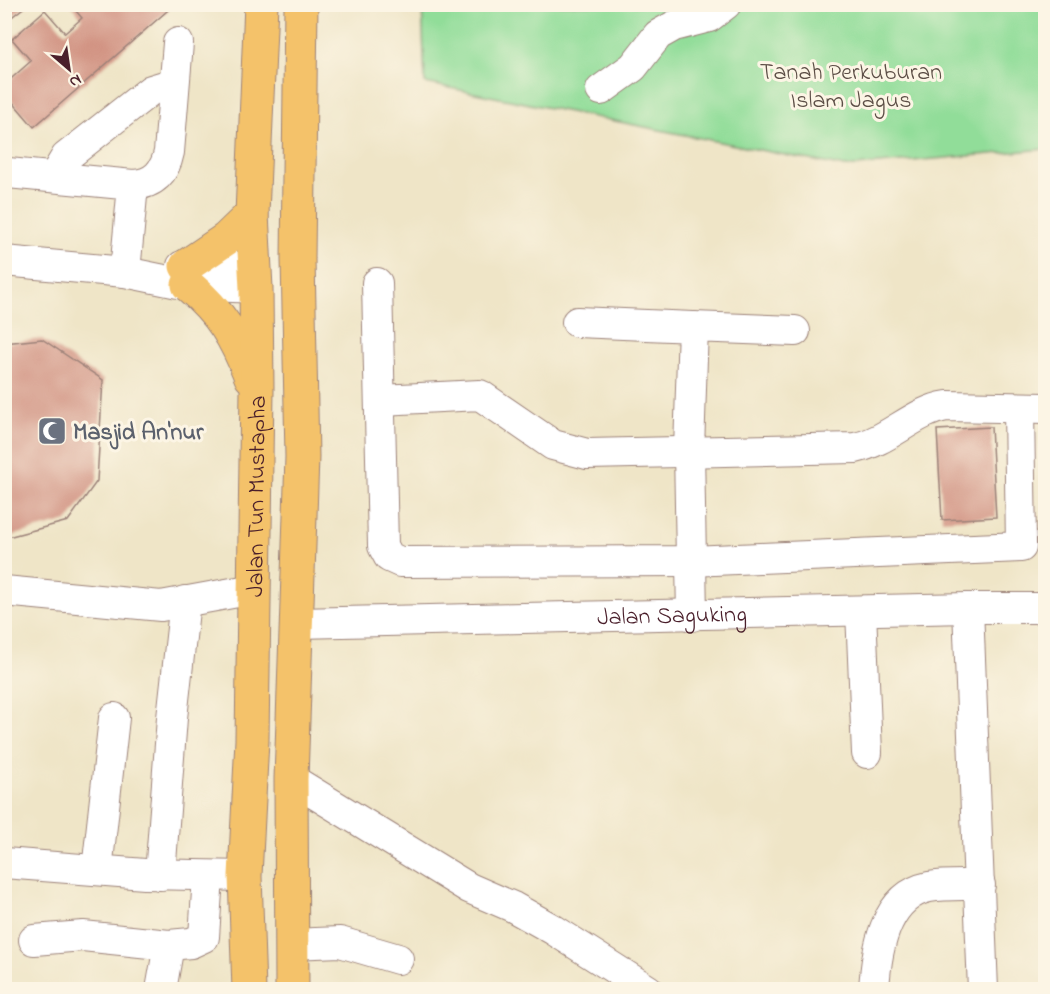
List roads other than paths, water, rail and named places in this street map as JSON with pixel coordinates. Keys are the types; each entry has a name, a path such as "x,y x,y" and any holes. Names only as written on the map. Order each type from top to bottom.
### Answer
{"main road":[{"name":"Jalan Tun Mustapha","path":"249,990 245,876 252,740 258,277 252,214 261,4"},
{"path":"292,990 291,779 302,457 298,320 301,4"},
{"path":"252,214 187,276 227,324 257,390"},
{"path":"298,229 258,277 298,320"}],"street":[{"path":"601,90 646,55 658,35 674,26 709,17 726,4"},
{"path":"8,173 133,185 144,184 157,177 166,166 178,43"},
{"path":"54,177 66,157 152,90 174,83"},
{"path":"125,272 133,185"},
{"path":"4,261 187,276 258,277"},
{"path":"377,283 383,546 389,557 400,562 691,561 1033,547 1032,408 948,406 932,408 879,440 855,448 587,454 553,445 480,395 381,400"},
{"path":"577,322 795,331"},
{"path":"692,616 689,450 693,327"},
{"path":"4,591 160,606 254,589"},
{"path":"160,875 172,718 185,601"},
{"path":"968,608 983,990"},
{"name":"Jalan Saguking","path":"298,623 1046,608"},
{"path":"861,611 867,753"},
{"path":"97,870 114,718"},
{"path":"291,779 469,888 513,907 554,930 648,990"},
{"path":"4,863 160,875 245,876"},
{"path":"34,940 83,936 170,945 191,943 204,937 208,876"},
{"path":"874,990 883,934 888,918 903,900 927,887 980,885"},
{"path":"291,944 340,942 398,959"},
{"path":"161,990 170,945"}],"place":[{"name":"Masjid An'nur","path":"52,431"}],"park label":[{"name":"Tanah Perkuburan Islam Jagus","path":"851,85"}]}
